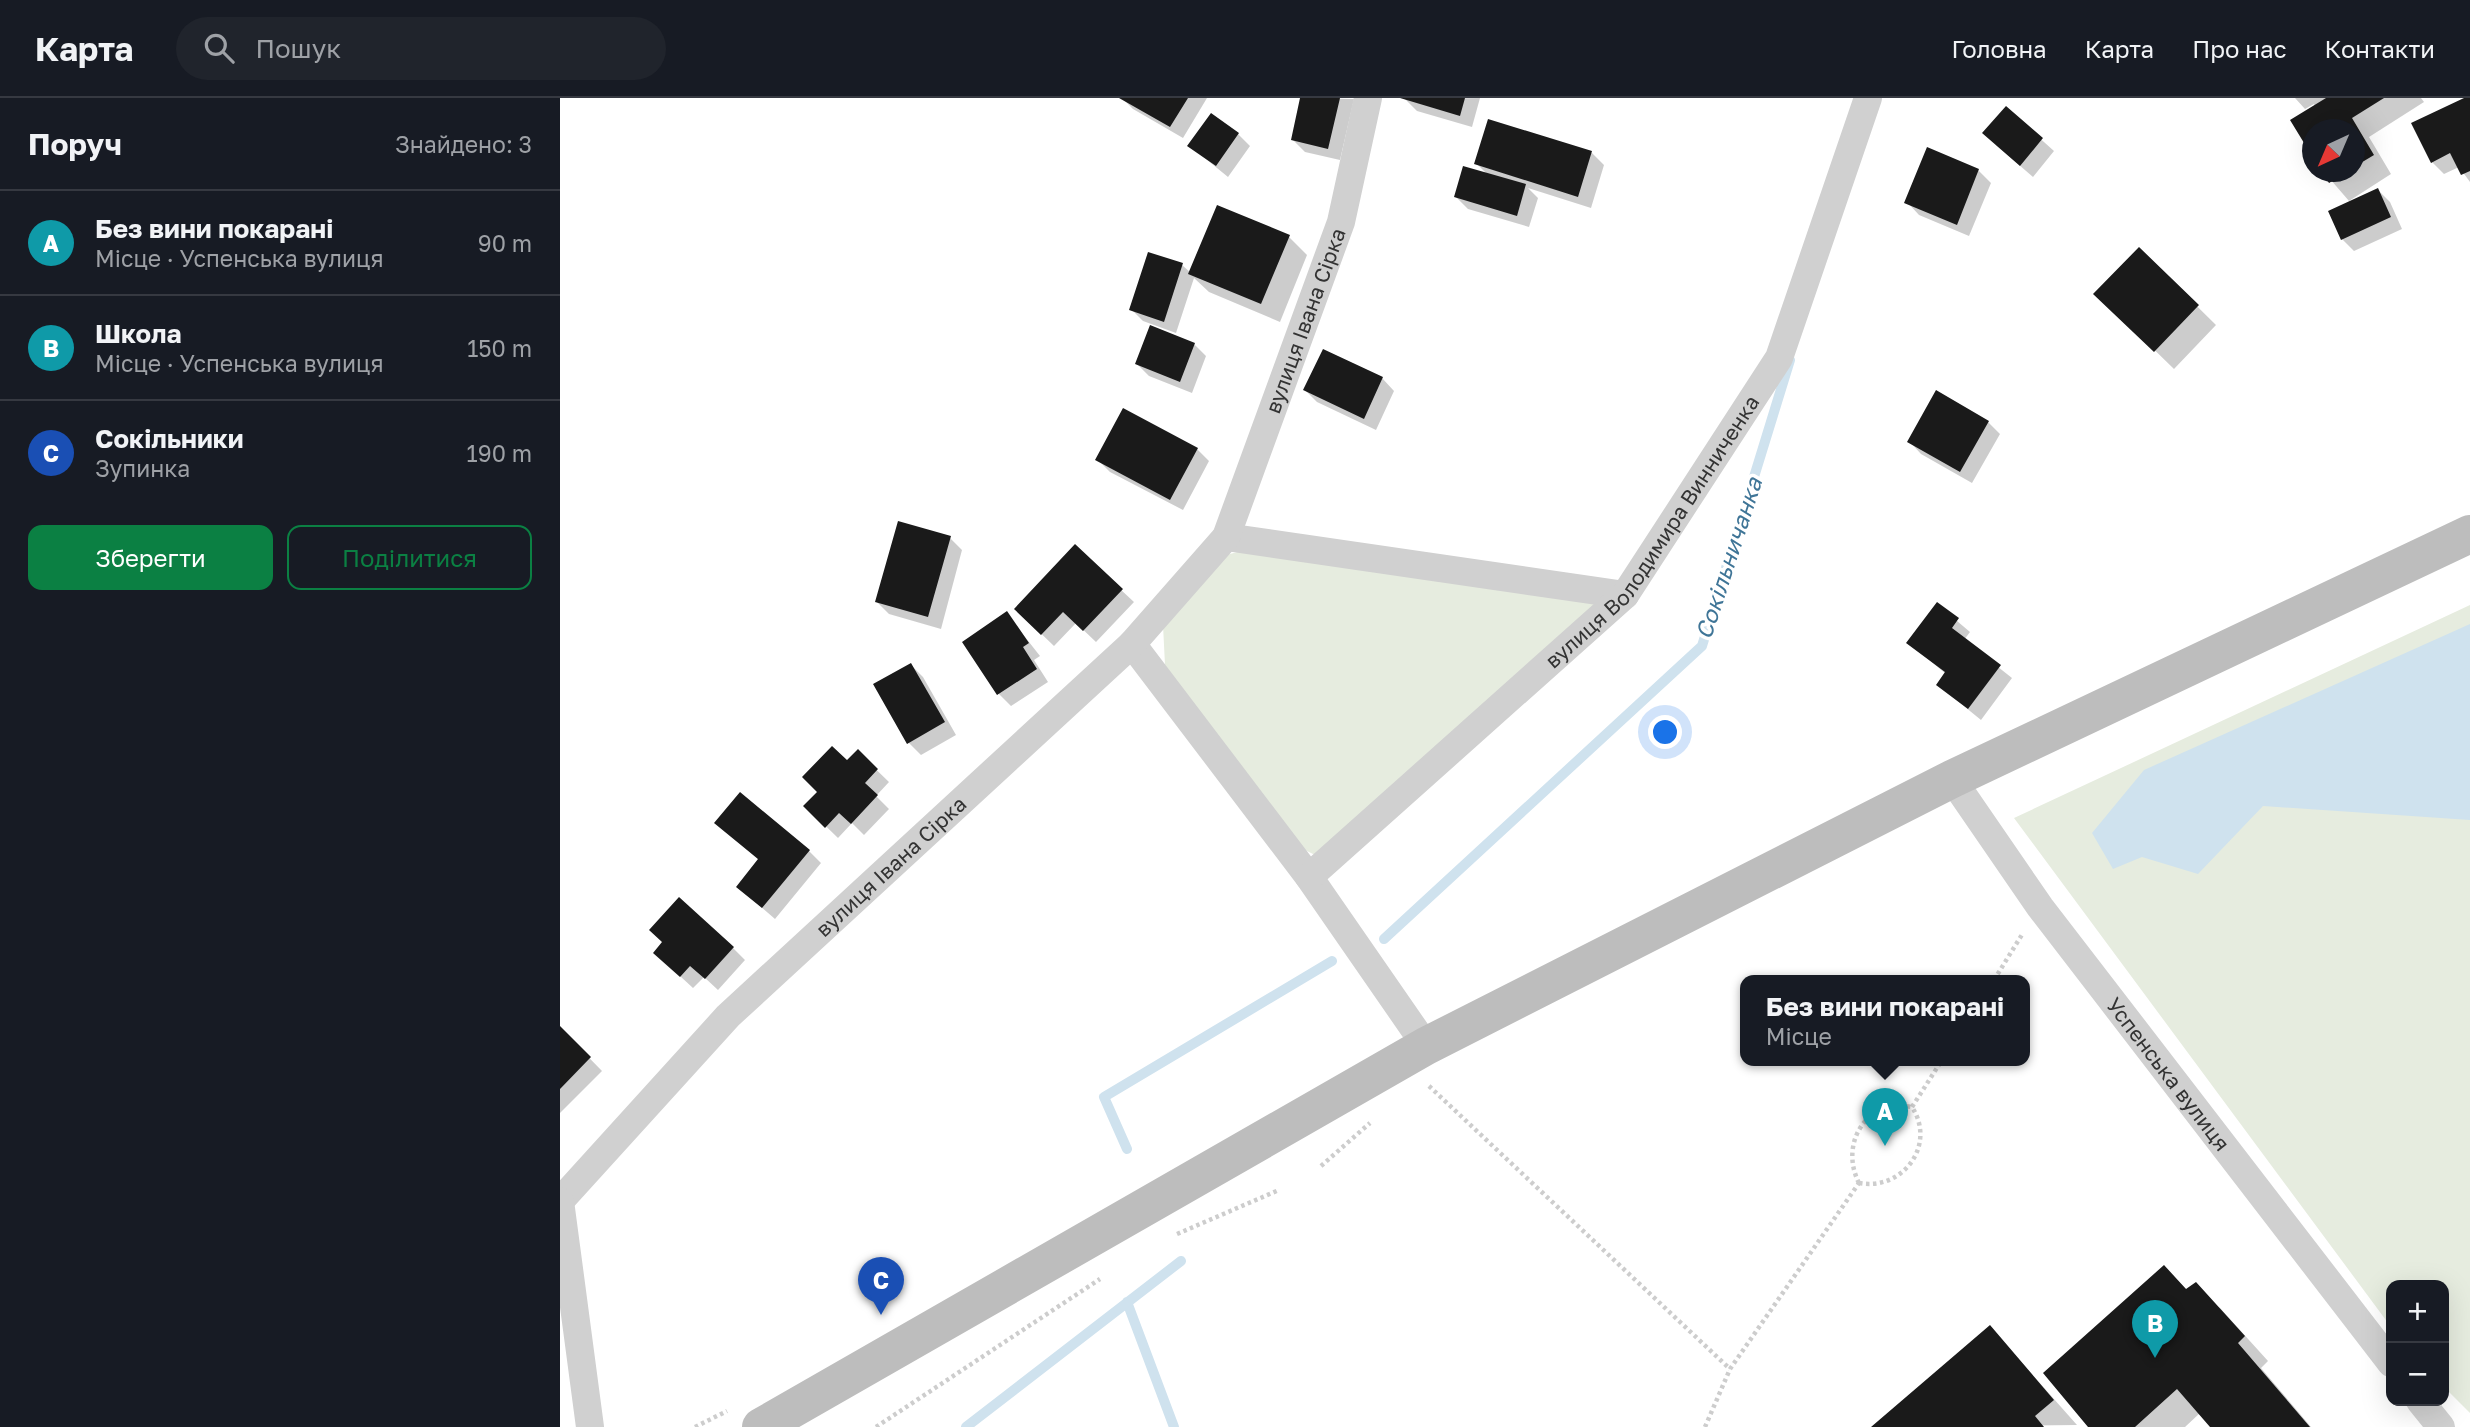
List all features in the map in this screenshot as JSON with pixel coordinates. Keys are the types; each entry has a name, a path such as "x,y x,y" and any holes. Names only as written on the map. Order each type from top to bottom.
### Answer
{"main road":[{"path":"761,1427 1424,1062 1952,779 2470,534"}],"street":[{"name":"вулиця Івана Сірка","path":"560,1201 727,1016 1132,644 1226,537 1341,222 1368,98"},
{"name":"вулиця Володимира Винниченка","path":"1309,877 1625,595 1779,358 1868,98"},
{"path":"1226,537 1625,595"},
{"path":"1132,644 1309,877 1424,1062"},
{"name":"Успенська вулиця","path":"1952,779 2040,907 2386,1357"},
{"path":"560,1201 590,1427"},
{"path":"2424,1406 2441,1427"}],"path":[{"path":"1997,975 2040,907"},
{"path":"1424,1062 1730,1368"},
{"path":"1859,1183 1873,1184 1894,1178 1915,1158 1921,1136 1912,1107 1938,1066"},
{"path":"1859,1183 1851,1155 1859,1128 1882,1109 1897,1105 1912,1107"},
{"path":"1705,1427 1730,1368 1859,1183"},
{"path":"1169,1238 1279,1189"},
{"path":"876,1427 1111,1271"}],"shaded area":[{"path":"1265,545 1588,596 1600,612 1315,855 1289,842 1165,665 1163,625 1222,556"},
{"path":"2470,605 2470,1413 2449,1392 2449,1280 2386,1280 2386,1320 2014,818"}],"water":[{"path":"2470,624 2470,820 2263,806 2198,874 2142,857 2113,869 2092,833 2144,770"}],"building":[{"path":"1119,98 1188,98 1170,127"},
{"path":"1300,98 1340,98 1328,149 1291,140"},
{"path":"1400,98 1465,98 1460,116"},
{"path":"2326,98 2384,98 2353,119 2302,119 2302,140 2290,120"},
{"path":"2464,98 2470,98 2470,171 2461,175 2450,153 2431,163 2411,123"},
{"path":"2006,106 2043,138 2020,166 1982,133"},
{"path":"1211,113 1239,133 1216,166 1187,146"},
{"path":"1488,119 1592,151 1578,197 1474,164"},
{"path":"2365,140 2374,155 2365,160"},
{"path":"1927,147 1979,169 1957,225 1904,203"},
{"path":"1463,166 1526,184 1517,216 1454,197"},
{"path":"2378,188 2391,217 2341,240 2328,211"},
{"path":"1217,205 1290,235 1261,304 1188,274"},
{"path":"2139,247 2199,305 2154,352 2093,294"},
{"path":"1148,252 1183,263 1164,322 1129,310"},
{"path":"1150,325 1195,343 1180,382 1135,364"},
{"path":"1323,349 1383,377 1364,419 1303,390"},
{"path":"1936,390 1989,421 1960,472 1907,442"},
{"path":"1123,408 1198,448 1170,500 1095,460"},
{"path":"898,521 951,536 928,617 875,602"},
{"path":"1075,544 1123,589 1083,631 1063,612 1041,635 1014,609"},
{"path":"1937,602 1959,618 1952,628 2001,665 1968,709 1936,685 1945,672 1906,643"},
{"path":"1007,611 1029,643 1023,647 1037,669 997,695 962,642"},
{"path":"911,663 945,722 907,744 873,684"},
{"path":"832,746 847,760 858,749 878,769 865,783 878,795 851,824 839,813 825,828 803,806 817,792 802,777"},
{"path":"740,792 810,850 762,908 736,887 758,859 714,823"},
{"path":"679,897 734,947 705,979 690,966 680,977 653,953 662,942 649,930"},
{"path":"560,1026 591,1057 560,1089"},
{"path":"2164,1265 2186,1289 2196,1282 2245,1336 2238,1343 2310,1427 2210,1427 2177,1389 2135,1427 2088,1427 2043,1373"},
{"path":"1990,1325 2054,1400 2035,1416 2044,1427 1871,1427"}],"waterway":[{"name":"Сокільничанка","path":"1384,939 1702,646 1790,360"},
{"path":"1127,1149 1104,1097 1332,961"},
{"path":"966,1427 1181,1261"},
{"path":"1127,1302 1174,1427"}],"place":[{"name":"Без вини покарані","path":"1885,1146"},
{"name":"Сокільники","path":"881,1315"},
{"name":"Школа","path":"2155,1358"}]}
